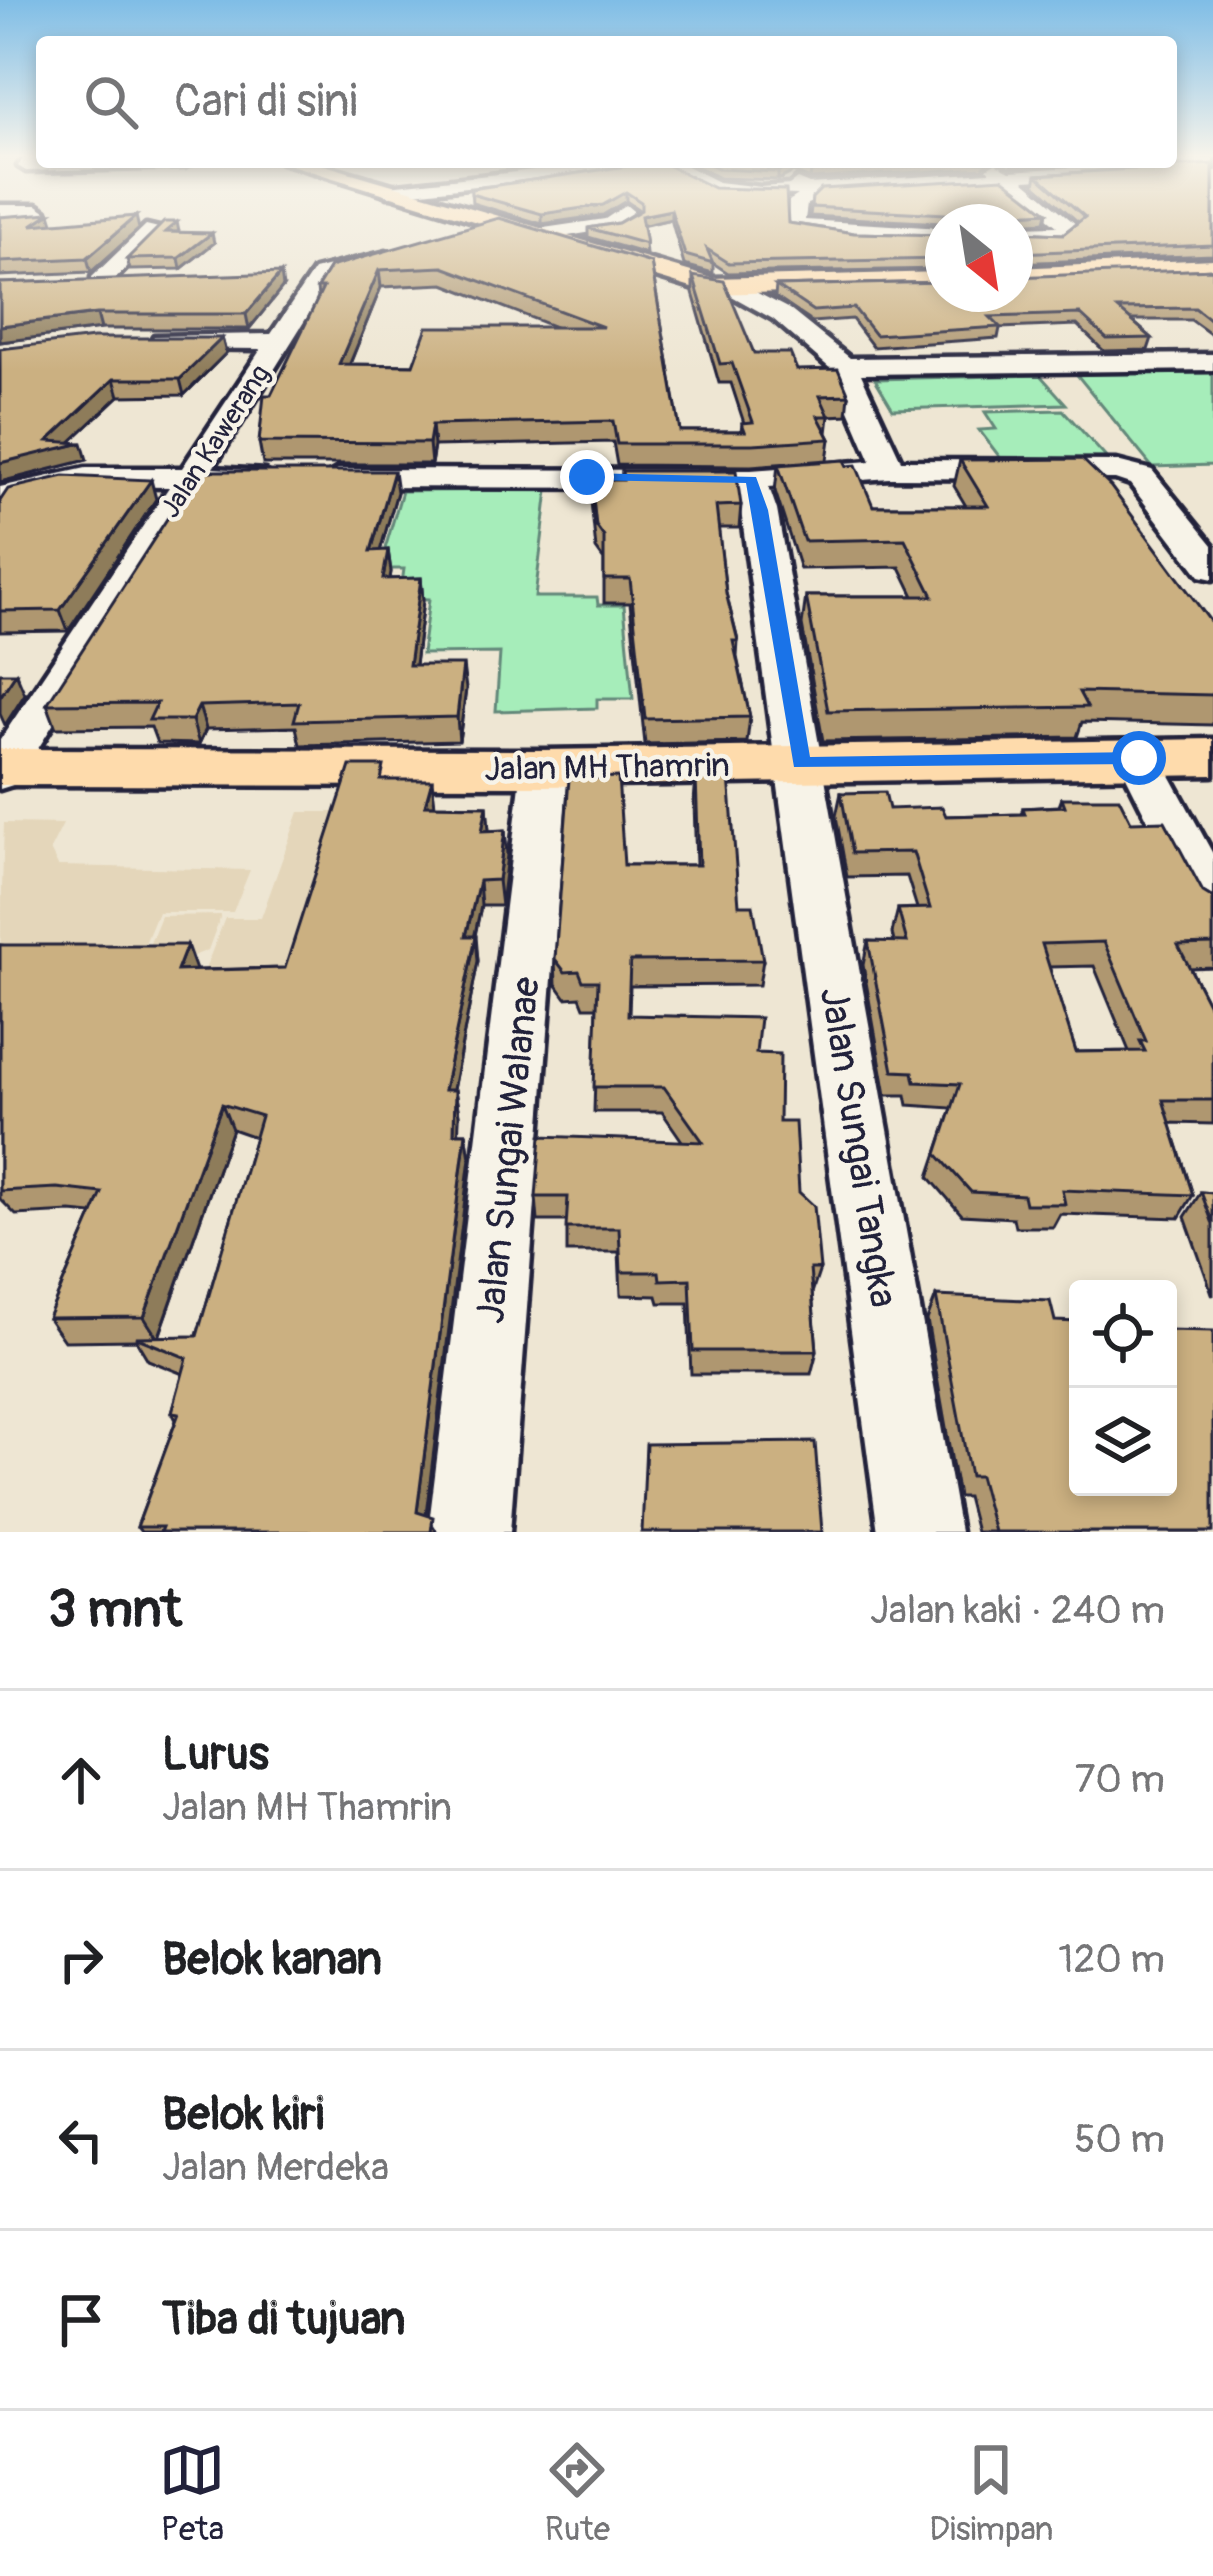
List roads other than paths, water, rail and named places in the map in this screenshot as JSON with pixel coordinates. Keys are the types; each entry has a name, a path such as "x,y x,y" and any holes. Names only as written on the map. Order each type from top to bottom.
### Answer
{"main road":[{"path":"511,227 665,275 736,289 925,281"},
{"path":"1033,275 1213,267"},
{"name":"Jalan MH Thamrin","path":"2,769 545,768 1213,757"}],"street":[{"path":"459,238 495,227"},
{"path":"537,236 589,227"},
{"path":"799,227 805,244 821,251"},
{"path":"818,227 853,232 907,227"},
{"path":"1033,233 1066,227"},
{"path":"144,281 89,283 153,229"},
{"name":"Jalan Kawerang","path":"2,769 280,342 311,276 413,250"},
{"path":"1033,250 1059,274"},
{"path":"736,289 781,314 844,366 890,470"},
{"path":"143,341 280,342"},
{"path":"844,366 1213,362"},
{"path":"0,497 86,477 751,479 890,470 1134,473 1213,568"},
{"name":"Jalan Sungai Tangka","path":"751,479 761,510 919,1532"},
{"path":"1139,758 1213,901"},
{"name":"Jalan Sungai Walanae","path":"469,1532 545,768"}]}
